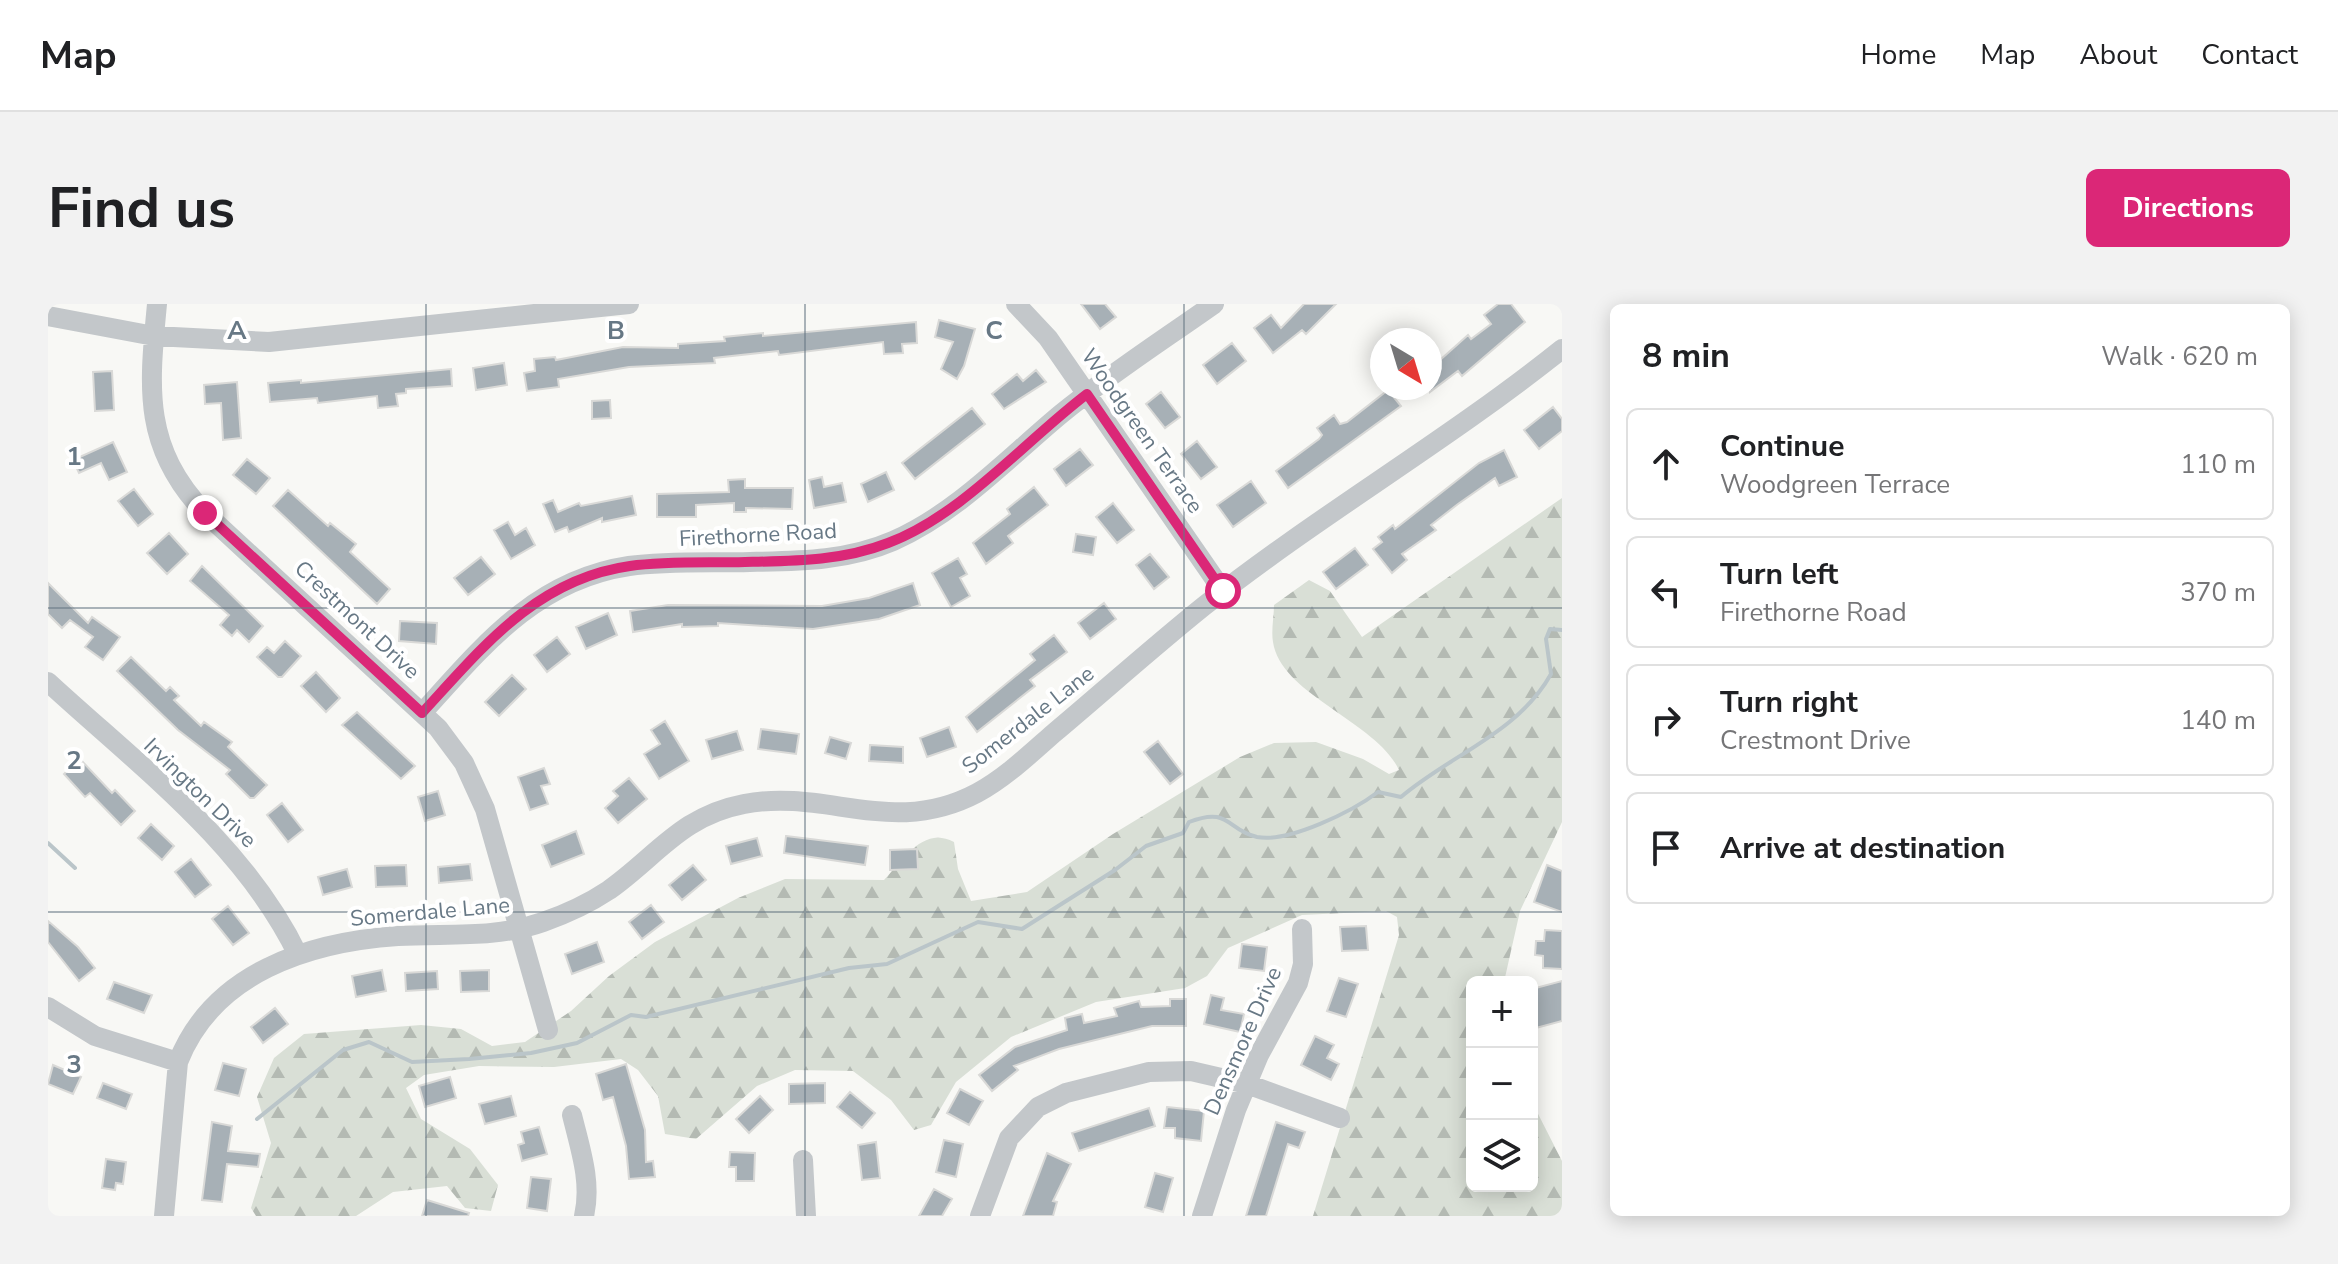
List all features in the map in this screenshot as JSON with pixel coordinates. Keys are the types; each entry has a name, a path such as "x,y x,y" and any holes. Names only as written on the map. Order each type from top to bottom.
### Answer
{"street":[{"name":"Crestmont Drive","path":"157,304 150,392 153,418 167,463 187,495 447,739 478,789 548,1030"},
{"path":"48,316 154,336 269,342 629,304"},
{"name":"Woodgreen Terrace","path":"1016,304 1043,331 1223,591"},
{"name":"Firethorne Road","path":"422,713 506,623 557,589 585,577 629,566 820,560 890,543 942,514 1087,394 1214,304"},
{"name":"Somerdale Lane","path":"164,1216 178,1062 193,1028 220,997 274,965 298,955 366,939 483,935 518,929 587,904 620,882 679,829 715,812 753,802 779,801 902,814 958,802 1013,768 1223,591 1562,349"},
{"name":"Irvington Drive","path":"48,682 221,843 282,923 298,955"},
{"name":"Densmore Drive","path":"1202,1216 1247,1084 1298,983 1303,964 1302,929"},
{"path":"48,1007 95,1036 178,1062"},
{"path":"980,1216 1009,1138 1038,1107 1056,1097 1170,1069 1247,1084 1340,1118"},
{"path":"572,1115 584,1164 587,1192 584,1216"},
{"path":"803,1160 806,1216"}],"green space":[{"path":"1562,498 1562,822 1520,911 1505,976 1466,976 1466,1192 1538,1192 1538,1114 1562,1161 1562,1216 1313,1216 1399,935 1397,917 1386,911 1302,915 1228,948 1207,976 1185,988 1096,1002 1011,1037 956,1082 931,1125 914,1130 891,1100 853,1071 795,1070 757,1086 696,1139 665,1134 658,1096 638,1070 621,1059 554,1067 479,1066 424,1075 406,1088 421,1119 470,1149 498,1185 491,1211 465,1208 447,1186 393,1192 356,1216 256,1216 251,1208 271,1143 257,1097 274,1058 304,1034 421,1025 461,1029 492,1046 525,1042 571,1011 609,976 655,942 738,898 785,879 884,880 915,847 933,838 943,838 954,842 958,869 971,901 1027,892 1113,834 1240,757 1274,743 1316,742 1363,759 1389,774 1399,770 1371,737 1310,693 1280,661 1272,638 1274,605 1309,580 1330,591 1362,637"}],"building":[{"path":"1081,304 1105,304 1116,317 1100,329"},
{"path":"1304,304 1336,304 1306,334 1302,330 1273,353 1254,328 1271,315 1281,328"},
{"path":"1498,304 1511,304 1525,322 1462,376 1458,371 1442,383 1442,358 1468,335 1471,339 1491,324 1484,315"},
{"path":"939,320 975,329 957,379 941,369 953,342 935,337"},
{"path":"916,322 917,343 902,344 903,353 884,354 883,342 779,355 778,351 714,358 715,363 629,367 558,379 559,387 527,391 524,373 535,371 534,359 555,357 556,360 623,347 678,348 678,344 725,341 724,337"},
{"path":"1232,343 1246,361 1217,384 1203,365"},
{"path":"504,363 507,385 476,390 473,368"},
{"path":"451,369 452,386 406,389 406,393 396,394 398,406 378,408 377,396 318,403 317,398 270,402 268,383 301,380 301,383"},
{"path":"1036,370 1046,382 1004,409 992,394 1017,374 1023,381"},
{"path":"112,371 114,410 95,411 93,372"},
{"path":"237,382 241,438 223,440 221,403 205,404 204,385"},
{"path":"1161,392 1180,417 1165,428 1146,404"},
{"path":"610,400 611,418 592,419 592,401"},
{"path":"1375,400 1396,400 1401,406 1288,488 1276,471 1319,439 1322,435 1317,428 1334,415 1340,424"},
{"path":"1553,407 1562,419 1562,431 1539,449 1524,430"},
{"path":"972,408 985,424 915,479 902,463"},
{"path":"1197,441 1217,467 1201,479 1181,454"},
{"path":"113,442 127,472 109,480 101,463 79,473 73,460"},
{"path":"1080,449 1093,465 1066,486 1054,469"},
{"path":"1504,450 1517,477 1499,486 1495,478 1458,504 1431,525 1436,530 1402,554 1407,560 1392,573 1373,549 1382,542 1378,537 1393,525 1395,529 1479,463"},
{"path":"247,459 270,478 256,494 233,475"},
{"path":"886,472 894,490 868,502 861,484"},
{"path":"822,477 824,487 842,483 846,502 814,508 809,480"},
{"path":"745,479 745,488 793,488 792,509 746,508 746,512 734,512 734,503 696,505 696,517 657,517 657,494 729,492 728,480"},
{"path":"1251,481 1266,503 1233,527 1217,505"},
{"path":"1034,487 1048,505 1008,536 1013,543 986,564 973,543 1010,514 1007,509"},
{"path":"134,489 153,514 138,526 118,501"},
{"path":"288,490 328,526 330,523 356,544 350,552 390,589 377,604 273,506"},
{"path":"632,496 636,515 602,522 602,518 569,532 567,527 555,532 543,504 553,500 558,512 579,503 581,506"},
{"path":"1113,503 1134,530 1117,543 1096,517"},
{"path":"508,522 515,535 526,528 535,545 511,559 494,530"},
{"path":"169,533 188,554 167,574 147,553"},
{"path":"1076,534 1096,537 1093,555 1073,552"},
{"path":"1355,548 1368,565 1336,589 1323,572"},
{"path":"1150,554 1169,577 1154,589 1136,565"},
{"path":"481,557 495,574 468,595 454,578"},
{"path":"958,558 967,574 960,578 970,596 951,607 932,573"},
{"path":"202,566 263,626 249,642 237,630 232,636 220,625 229,615 190,581"},
{"path":"48,583 88,623 92,617 120,637 103,660 85,647 93,637 70,620 62,628 48,614"},
{"path":"913,583 920,605 879,619 813,629 718,623 718,626 682,627 682,624 633,632 630,611 668,605 822,606 869,598"},
{"path":"1104,603 1116,619 1090,639 1078,623"},
{"path":"608,613 617,635 586,649 576,627"},
{"path":"400,621 437,623 436,644 399,641"},
{"path":"1054,635 1067,652 1030,680 1035,686 977,732 966,717 1035,660 1030,654"},
{"path":"557,637 570,654 547,672 534,655"},
{"path":"285,641 301,656 282,677 278,677 257,657 267,647 274,653"},
{"path":"131,657 166,691 170,687 179,696 174,700 201,726 204,722 232,742 228,747 267,785 254,798 250,798 226,774 230,770 178,730 117,671"},
{"path":"316,672 340,698 326,712 301,686"},
{"path":"512,675 526,689 499,716 485,702"},
{"path":"357,712 415,766 401,779 342,725"},
{"path":"665,721 689,761 659,779 644,754 660,744 651,730"},
{"path":"949,727 956,747 927,757 920,738"},
{"path":"761,729 799,734 796,754 758,749"},
{"path":"737,731 743,750 712,759 706,740"},
{"path":"830,737 851,743 846,759 825,753"},
{"path":"1158,741 1183,774 1170,784 1144,752"},
{"path":"870,745 903,747 903,763 869,761"},
{"path":"80,759 112,793 115,790 135,811 121,825 90,793 85,797 64,774"},
{"path":"544,768 550,784 541,786 548,804 530,810 518,777"},
{"path":"629,778 647,799 618,823 605,808 618,796 613,791"},
{"path":"438,791 445,815 425,821 418,797"},
{"path":"282,803 303,830 288,842 267,815"},
{"path":"151,824 174,846 162,860 138,838"},
{"path":"576,831 584,854 551,867 542,845"},
{"path":"786,836 868,846 865,865 784,853"},
{"path":"757,838 762,856 731,864 726,846"},
{"path":"917,849 918,869 890,870 890,850"},
{"path":"191,859 211,885 195,897 175,872"},
{"path":"470,864 472,880 439,883 438,867"},
{"path":"406,865 407,886 376,887 375,866"},
{"path":"693,865 706,880 682,900 669,885"},
{"path":"1547,865 1562,871 1562,912 1534,902"},
{"path":"347,869 352,887 323,895 318,877"},
{"path":"651,905 664,922 642,939 629,922"},
{"path":"228,906 249,933 233,945 212,919"},
{"path":"48,921 78,947 95,968 79,981 48,942"},
{"path":"1366,926 1368,950 1342,951 1340,927"},
{"path":"1545,930 1562,931 1562,969 1543,968 1543,956 1535,955 1536,941 1544,941"},
{"path":"597,942 604,962 572,974 565,954"},
{"path":"1242,944 1267,947 1264,971 1239,968"},
{"path":"382,970 386,991 356,997 352,976"},
{"path":"489,970 489,991 461,992 460,971"},
{"path":"437,971 438,989 406,991 405,973"},
{"path":"1339,978 1358,984 1346,1017 1327,1011"},
{"path":"1562,981 1562,1021 1538,1027 1538,987"},
{"path":"114,982 152,995 144,1013 107,999"},
{"path":"1211,995 1224,998 1221,1010 1244,1014 1240,1032 1204,1024"},
{"path":"1170,999 1186,999 1186,1026 1152,1026 1059,1049 1014,1066 1018,1070 992,1091 979,1075 1015,1047 1067,1030 1065,1018 1082,1014 1084,1023 1117,1016 1114,1008 1139,1001 1141,1007 1170,1006"},
{"path":"275,1008 288,1024 263,1043 251,1027"},
{"path":"1315,1036 1334,1045 1327,1058 1339,1064 1331,1080 1301,1065"},
{"path":"223,1063 246,1069 239,1096 215,1090"},
{"path":"626,1064 645,1130 646,1162 653,1161 655,1177 629,1179 626,1146 613,1097 603,1100 596,1074"},
{"path":"53,1065 81,1077 73,1094 48,1084"},
{"path":"450,1077 456,1098 425,1107 419,1086"},
{"path":"103,1083 132,1094 126,1109 97,1098"},
{"path":"825,1083 825,1103 789,1104 789,1084"},
{"path":"960,1089 983,1101 969,1125 947,1113"},
{"path":"850,1092 875,1113 862,1128 837,1107"},
{"path":"511,1096 516,1116 485,1124 479,1104"},
{"path":"760,1096 773,1110 749,1133 736,1119"},
{"path":"1167,1107 1204,1111 1201,1141 1175,1138 1175,1128 1164,1128"},
{"path":"1149,1108 1155,1126 1079,1151 1072,1133"},
{"path":"212,1122 232,1126 228,1151 260,1154 258,1167 227,1164 222,1202 202,1200"},
{"path":"1276,1122 1305,1132 1299,1148 1288,1144 1266,1216 1246,1216"},
{"path":"539,1127 547,1154 522,1161 518,1145 524,1143 521,1132"},
{"path":"944,1140 963,1144 956,1177 936,1172"},
{"path":"876,1142 880,1178 862,1180 858,1145"},
{"path":"730,1152 755,1153 754,1181 736,1181 736,1167 729,1167"},
{"path":"1047,1153 1071,1164 1053,1201 1057,1202 1053,1216 1023,1216"},
{"path":"106,1159 126,1162 123,1184 116,1183 115,1190 102,1188"},
{"path":"1155,1173 1173,1178 1163,1212 1145,1207"},
{"path":"531,1177 551,1179 547,1211 527,1208"},
{"path":"934,1189 952,1199 942,1216 919,1216"},
{"path":"427,1200 469,1213 468,1216 422,1216"}],"waterway":[{"path":"257,1119 343,1050 369,1042 412,1062 531,1053 577,1043 631,1015 646,1017 849,968 887,964 978,922 1022,929 1115,870 1146,846 1183,833 1189,822 1202,818 1220,818 1247,834 1270,838 1320,824 1378,792 1401,797 1521,712 1551,674 1546,639 1550,629 1562,630"},
{"path":"48,843 75,868"}],"route":[{"path":"205,513 422,713 506,623 530,604 557,589 599,572 629,566 820,560 890,543 942,514 1087,394 1223,591"}]}
